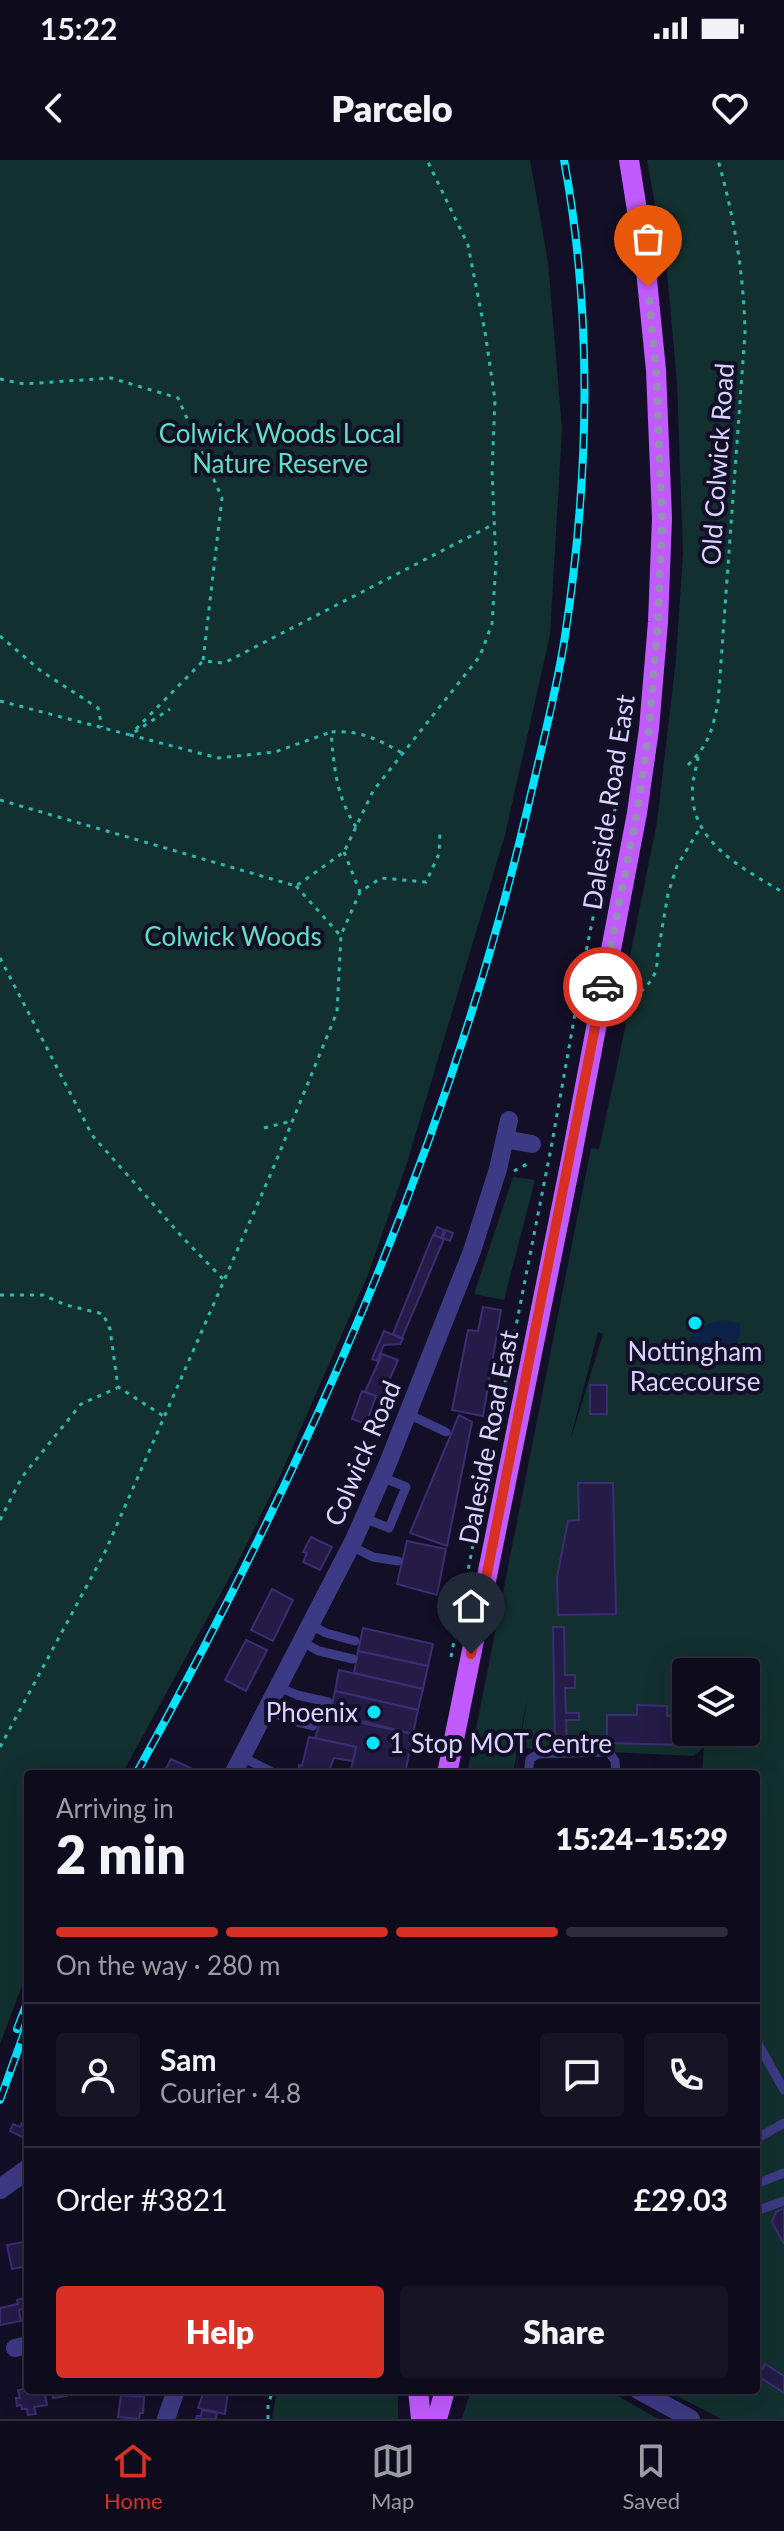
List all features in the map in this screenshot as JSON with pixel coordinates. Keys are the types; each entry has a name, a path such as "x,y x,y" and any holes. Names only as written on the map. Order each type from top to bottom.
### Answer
{"main road":[{"name":"Daleside Road East","path":"448,1770 574,1145 637,813 649,729 658,622 662,518 656,370 645,260 629,160"},
{"path":"418,2394 421,2419"},
{"path":"437,2419 444,2394"}],"street":[{"name":"Colwick Road","path":"235,1770 351,1546 382,1477 472,1251 507,1130 532,1144"},
{"path":"0,2189 24,2172"},
{"path":"166,2419 175,2394"},
{"path":"645,2394 691,2419"}],"lane":[{"path":"408,1414 446,1432"},
{"path":"364,1518 389,1528 406,1487 382,1477"},
{"path":"351,1546 373,1557 398,1561"},
{"path":"311,1625 355,1641"},
{"path":"302,1642 319,1651 353,1659"},
{"path":"279,1687 328,1702"},
{"path":"267,1709 289,1720 313,1726"},
{"path":"529,1770 530,1759 538,1754 594,1751 609,1752 615,1761 616,1770"},
{"path":"242,1757 268,1770"},
{"path":"760,2047 784,2090"},
{"path":"760,2137 784,2123"},
{"path":"760,2182 784,2173"},
{"path":"760,2210 784,2201"}],"path":[{"path":"296,886 344,852 373,791 480,656 492,624 496,563 492,471 495,400 468,245 427,160"},
{"name":"Old Colwick Road","path":"688,765 710,737 718,703 745,333 745,307 733,223 718,160"},
{"path":"0,379 24,384 111,378 178,398 222,498 203,661 130,735"},
{"path":"203,661 224,663 494,524"},
{"path":"0,636 41,671 98,708 102,727"},
{"path":"0,701 218,758 275,752 331,732 351,730 402,753"},
{"path":"130,735 170,709"},
{"path":"331,732 343,807 356,827"},
{"path":"451,1656 627,752"},
{"path":"698,755 692,782 694,808 708,841 784,893"},
{"path":"0,800 296,886 341,935"},
{"path":"617,1010 650,983 658,968 668,894 677,866 700,828"},
{"path":"0,1747 105,1552 293,1121 337,1012 341,935 360,892 381,878 426,882 439,854 440,832"},
{"path":"344,852 360,892"},
{"path":"0,958 92,1135 224,1280"},
{"path":"264,1128 293,1121"},
{"path":"0,1295 43,1295 66,1305 103,1314 110,1329 118,1387 165,1417"},
{"path":"0,1520 22,1477 81,1404 117,1388"},
{"path":"268,2419 272,2394"}],"green space":[{"name":"Colwick Woods Local Nature Reserve","path":"0,160 530,160 548,262 562,429 550,635 505,835 407,1163 367,1277 280,1476 238,1562 124,1770 24,1770 24,1981 0,2044"},
{"name":"Nottingham Racecourse","path":"647,160 784,160 784,2419 721,2419 674,2394 760,2394 760,1770 702,1770 704,1747 694,1756 521,1748 516,1770 528,1694 514,1770 468,1770 591,1148 599,1149 626,1024 618,1016 657,822 676,659 683,553 677,383 667,272","holes":["598,1332 603,1334 571,1437"]},
{"path":"513,1177 535,1180 504,1300 474,1294"},
{"path":"276,2394 398,2394 398,2419 272,2419"},
{"path":"470,2394 615,2394 658,2419 462,2419"}],"water":[{"path":"725,1320 740,1324 739,1338 734,1348 718,1357 700,1359 691,1355 687,1345 693,1335 713,1322"}],"building":[{"path":"437,1227 444,1230 441,1238 434,1234"},
{"path":"446,1230 453,1233 450,1241 443,1238"},
{"path":"433,1235 444,1239 402,1338 393,1334"},
{"path":"483,1307 501,1310 483,1416 452,1410 468,1330 478,1331"},
{"path":"384,1331 403,1339 400,1344 384,1345 377,1361 372,1359"},
{"path":"382,1354 398,1360 381,1399 365,1392"},
{"path":"590,1385 607,1385 607,1414 590,1414"},
{"path":"362,1391 376,1396 366,1424 352,1419"},
{"path":"459,1415 472,1422 447,1546 410,1533"},
{"path":"578,1483 613,1483 616,1614 558,1615 557,1577 568,1521 579,1520"},
{"path":"311,1537 332,1547 320,1570 303,1562 307,1553 303,1552"},
{"path":"407,1541 446,1549 437,1595 397,1584"},
{"path":"272,1589 293,1600 273,1641 251,1630"},
{"path":"553,1627 564,1627 565,1675 575,1675 575,1688 565,1688 566,1713 579,1713 579,1720 566,1720 567,1745 555,1745"},
{"path":"363,1628 433,1644 428,1666 358,1651"},
{"path":"246,1640 267,1650 246,1691 225,1680"},
{"path":"358,1651 428,1666 423,1689 354,1673"},
{"path":"339,1670 423,1689 418,1710 335,1691"},
{"name":"Phoenix","path":"335,1691 418,1710 413,1734 330,1713"},
{"path":"637,1705 667,1706 667,1716 672,1716 672,1745 607,1743 607,1715 637,1715"},
{"name":"1 Stop MOT Centre","path":"302,1710 413,1734 406,1770 351,1770 356,1747 315,1738 320,1723 300,1718"},
{"path":"309,1737 356,1747 353,1761 334,1758 329,1770 298,1770 299,1765 302,1766"},
{"path":"171,1759 195,1770 165,1770"},
{"path":"24,2122 24,2138 10,2131 13,2124 20,2127"},
{"path":"784,2208 784,2244 772,2222 776,2212"},
{"path":"24,2242 24,2267 12,2269 7,2245"},
{"path":"24,2298 24,2308 19,2310 21,2321 0,2325 0,2308 18,2304 17,2300"},
{"path":"765,2364 784,2376 784,2393 760,2377"},
{"path":"24,2389 24,2394 45,2394 47,2405 34,2407 36,2414 28,2415 27,2409 17,2406 16,2398 20,2398 18,2390"},
{"path":"52,2394 67,2394 67,2396 53,2398"},
{"path":"203,2394 228,2394 225,2414 198,2408"},
{"path":"121,2395 144,2397 143,2413 140,2413 139,2419 118,2417"},
{"path":"202,2410 217,2413 216,2419 196,2419 201,2416"}],"railway":[{"path":"138,1770 257,1543 364,1306 456,1062 494,937 557,680 579,517 583,458 583,338 580,278 564,160"},
{"path":"17,2029 24,2011"},
{"path":"0,2100 24,2033"}],"way so far":[{"path":"603,987 637,813 649,729 658,622 662,518 656,370 648,287"}],"place":[{"name":"Nottingham Racecourse","path":"695,1323"},
{"name":"Phoenix","path":"374,1712"},
{"name":"1 Stop MOT Centre","path":"373,1743"}],"route":[{"path":"471,1654 603,987"}],"park label":[{"name":"Colwick Woods","path":"233,936"}]}
